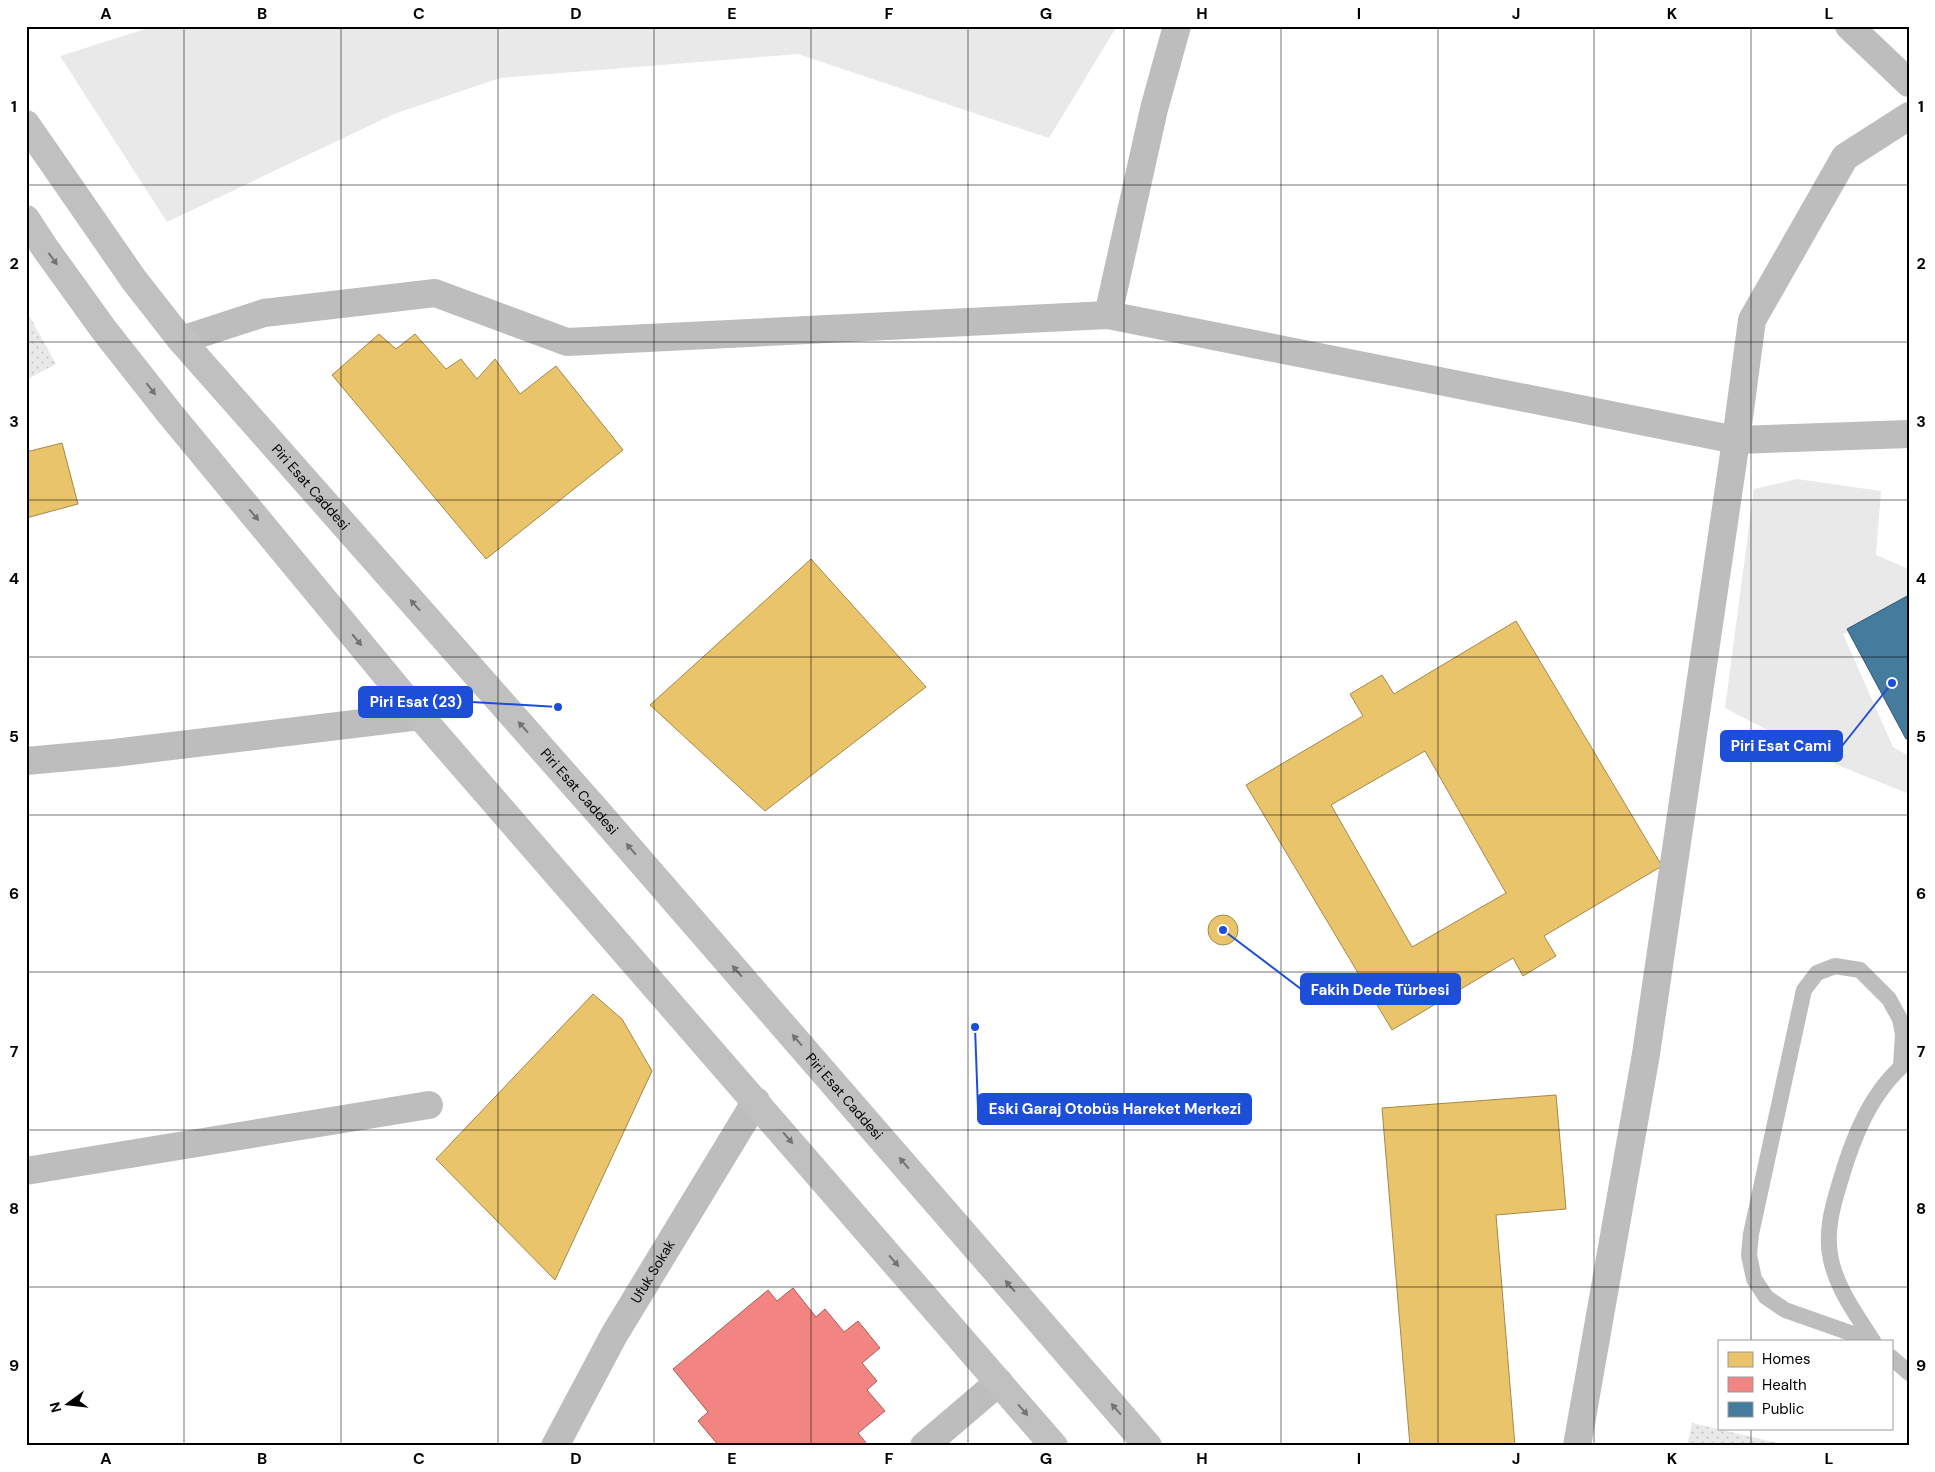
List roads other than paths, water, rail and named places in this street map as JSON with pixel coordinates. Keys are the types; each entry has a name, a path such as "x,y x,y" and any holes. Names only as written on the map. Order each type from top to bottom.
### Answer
{"main road":[{"name":"Piri Esat Caddesi","path":"26,124 134,280 181,340 604,818 1148,1446"},
{"path":"26,218 45,248 104,330 171,415 420,716 1054,1446"}],"street":[{"path":"1108,315 1154,109 1177,26"},
{"path":"1849,26 1909,82"},
{"path":"1577,1446 1646,1054 1752,320 1845,157 1909,116"},
{"path":"181,340 264,313 435,293 568,342 1108,315 1736,440 1909,434"},
{"path":"26,761 114,753 420,716"},
{"name":"Ufuk Sokak","path":"555,1446 614,1335 756,1101"},
{"path":"26,1172 428,1105"},
{"path":"924,1446 999,1382"}],"lane":[{"path":"1870,1340 1785,1310 1766,1297 1754,1279 1749,1255 1804,990 1818,973 1835,966 1860,970 1889,999 1900,1019 1903,1034 1905,1064 1871,1106 1855,1136 1832,1208 1829,1227 1831,1260 1839,1285 1872,1340"},
{"path":"1892,1358 1909,1373"}],"place":[{"name":"Piri Esat Cami","path":"1892,683"},
{"name":"Piri Esat (23)","path":"558,707"},
{"name":"Fakih Dede Türbesi","path":"1223,930"},
{"name":"Eski Garaj Otobüs Hareket Merkezi","path":"975,1027"}]}
